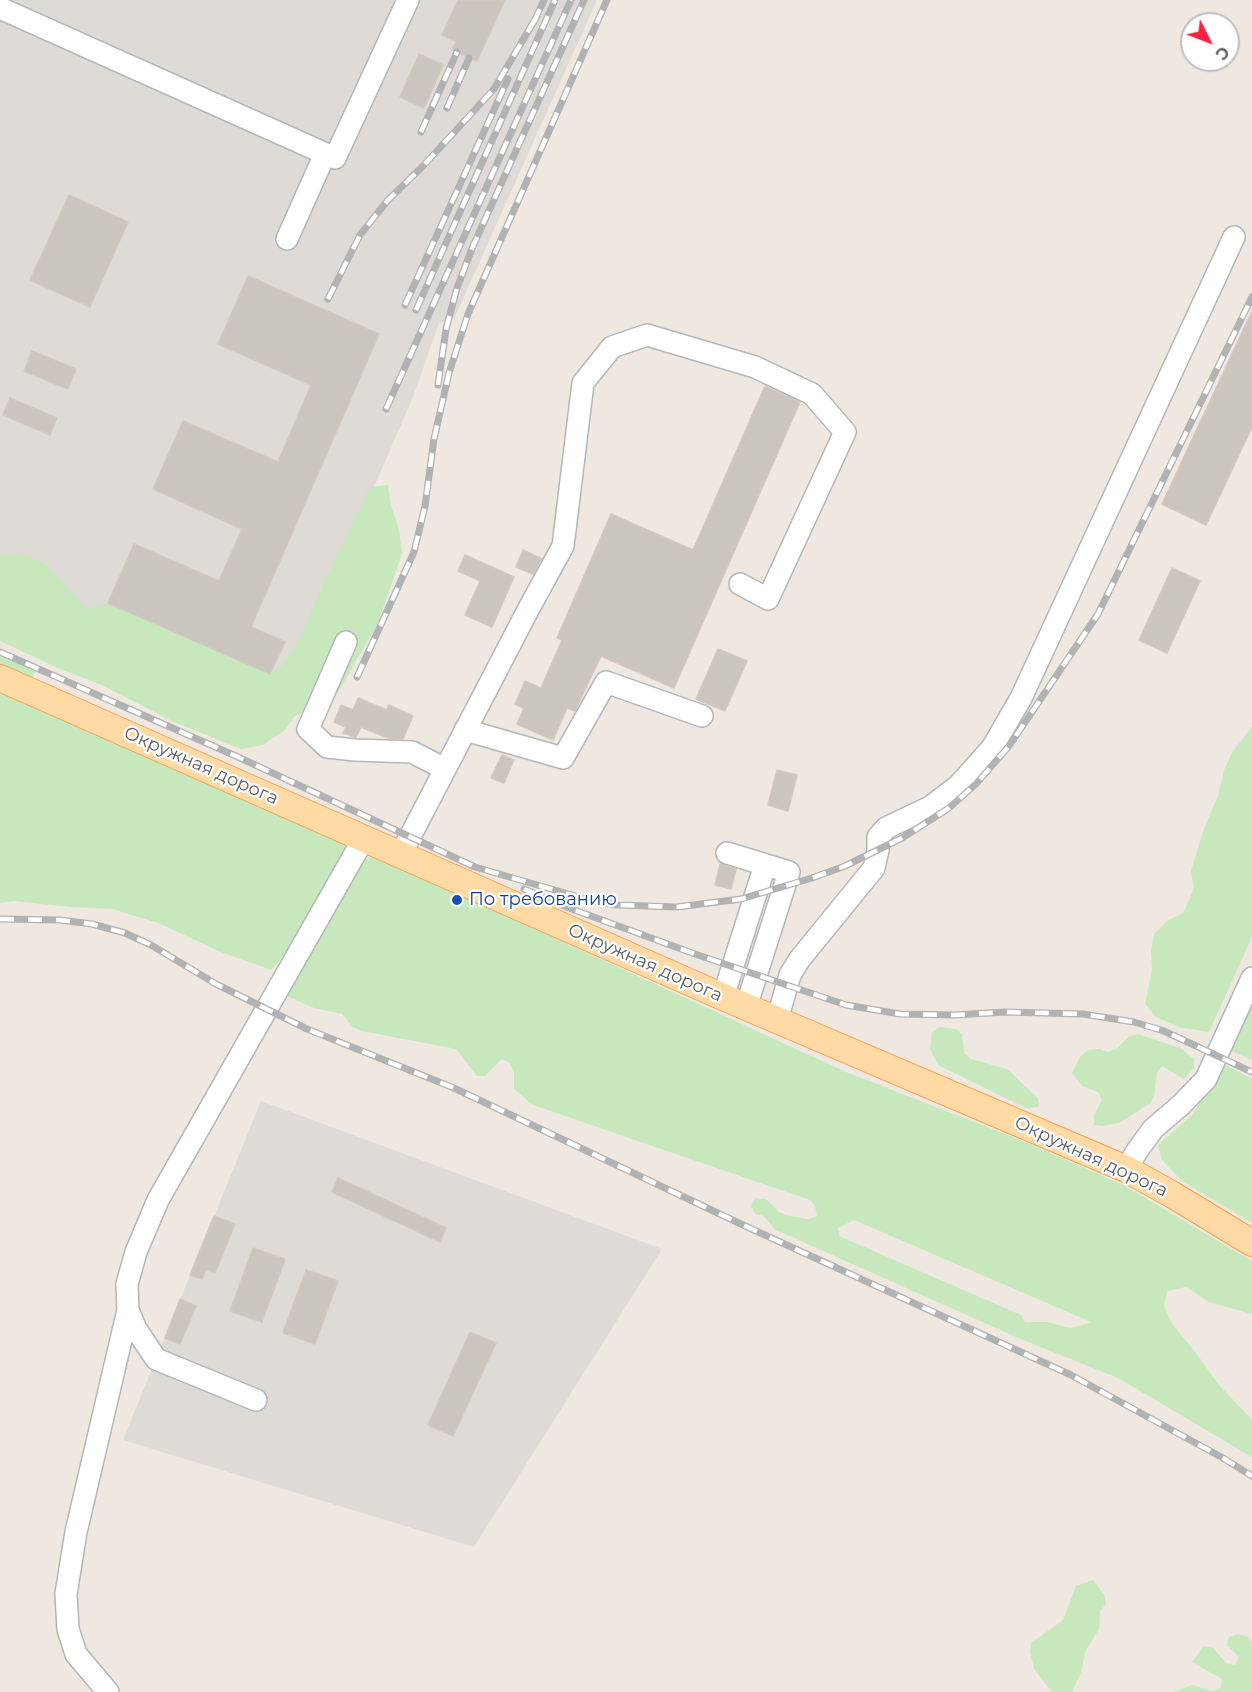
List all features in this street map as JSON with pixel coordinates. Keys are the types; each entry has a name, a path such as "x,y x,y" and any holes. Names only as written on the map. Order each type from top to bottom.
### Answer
{"main road":[{"name":"Окружная дорога","path":"0,678 734,1002 1126,1169 1252,1243"}],"street":[{"path":"0,8 335,158 408,0"},
{"path":"287,239 325,153"},
{"path":"777,1020 790,975 799,960 874,868 878,837 886,828 930,807 959,785 992,748 1021,698 1234,237"},
{"path":"401,854 563,546 584,383 612,348 647,335 755,367 812,394 845,432 768,599 740,584"},
{"path":"346,642 308,729 327,747 412,752 445,769"},
{"path":"465,730 563,758 606,682 702,716"},
{"path":"108,1692 76,1654 68,1629 66,1594 76,1532 128,1310 127,1284 136,1252 158,1200 364,838"},
{"path":"727,853 765,865 734,1002"},
{"path":"1126,1169 1153,1130 1206,1079 1252,978"},
{"path":"128,1310 136,1329 156,1359 256,1400"}],"shaded area":[{"path":"0,0 597,0 454,319 439,323 413,397 265,739 0,576"},
{"path":"261,1101 662,1249 474,1547 123,1440"}],"green space":[{"path":"388,485 391,505 399,530 402,554 378,623 337,694 294,717 285,730 263,745 241,749 172,721 102,685 58,668 0,641 0,554 24,555 44,563 88,610 108,603 271,674 283,666 300,639 320,591 370,487"},
{"path":"0,655 35,671 30,682 0,669"},
{"path":"0,693 346,844 347,849 314,912 271,970 221,952 158,923 112,909 14,901 0,903"},
{"path":"1252,726 1252,937 1209,1032 1182,1028 1156,1017 1145,1004 1152,969 1151,952 1154,934 1167,921 1183,913 1194,889 1191,871 1203,831 1218,796 1224,770 1232,753"},
{"path":"377,856 846,1072 1028,1143 1125,1186 1252,1261 1252,1314 1209,1302 1186,1287 1167,1291 1164,1306 1172,1324 1218,1384 1252,1420 1252,1457 1118,1378 1016,1337 774,1229 764,1216 755,1214 751,1206 756,1198 766,1199 779,1212 808,1219 817,1216 815,1206 810,1200 533,1105 514,1089 514,1071 510,1063 502,1059 485,1076 477,1076 456,1049 362,1031 353,1027 342,1014 314,1008 280,993 353,863","holes":["854,1220 1092,1322 1071,1328 1046,1322 1025,1322 1021,1315 839,1236 838,1228"]},
{"path":"1252,997 1252,1060 1227,1049"},
{"path":"939,1027 956,1029 962,1034 964,1053 971,1059 1007,1069 1038,1098 1039,1106 1028,1109 938,1065 930,1049 932,1032"},
{"path":"1138,1034 1180,1048 1194,1059 1194,1068 1184,1079 1162,1066 1157,1072 1154,1097 1149,1104 1119,1123 1094,1125 1094,1115 1102,1100 1098,1092 1082,1086 1072,1073 1080,1057 1088,1050 1099,1049 1108,1052 1116,1049 1128,1037"},
{"path":"1224,1064 1252,1079 1252,1223 1182,1181 1162,1160 1158,1145 1192,1115"},
{"path":"1093,1580 1104,1594 1106,1604 1100,1611 1099,1629 1085,1652 1082,1670 1072,1692 1052,1692 1034,1669 1030,1651 1031,1643 1063,1620 1076,1586"},
{"path":"1238,1634 1248,1637 1252,1643 1252,1692 1174,1692 1192,1685 1212,1691 1221,1688 1222,1679 1192,1662 1204,1646 1213,1648 1226,1663 1235,1665 1239,1657 1227,1645 1229,1637"}],"building":[{"path":"458,0 505,0 477,61 452,50 456,41 442,35"},
{"path":"419,54 443,65 424,108 400,97"},
{"path":"69,195 128,222 90,307 30,280"},
{"path":"248,276 379,334 251,627 285,642 270,674 108,603 134,544 219,581 242,529 153,489 183,421 278,462 311,385 218,344"},
{"path":"1252,311 1252,427 1206,525 1162,504"},
{"path":"32,351 76,369 68,389 24,371"},
{"path":"765,386 800,402 674,688 601,656 575,711 567,708 553,740 517,724 524,708 515,704 525,681 541,688 562,640 557,638 611,514 693,550"},
{"path":"10,398 57,418 50,435 3,415"},
{"path":"523,550 542,559 533,574 516,567"},
{"path":"465,555 514,577 492,627 465,615 480,581 458,571"},
{"path":"1172,568 1200,581 1167,653 1139,640"},
{"path":"718,649 747,661 725,711 696,699"},
{"path":"358,698 387,710 389,705 413,716 403,739 388,738 361,727 356,737 343,733 346,727 334,722 341,705 353,710"},
{"path":"502,755 514,760 504,783 491,778"},
{"path":"777,770 797,775 788,811 768,805"},
{"path":"720,864 736,869 731,889 715,885"},
{"path":"338,1178 446,1228 440,1242 332,1192"},
{"path":"214,1216 235,1224 215,1273 206,1269 202,1279 190,1275"},
{"path":"253,1248 285,1259 262,1322 230,1311"},
{"path":"306,1270 338,1281 315,1344 283,1333"},
{"path":"180,1299 196,1306 180,1344 165,1338"},
{"path":"470,1332 496,1343 453,1436 428,1425"}],"railway":[{"path":"534,22 544,0"},
{"path":"416,310 555,0"},
{"path":"386,409 571,0"},
{"path":"438,385 446,329 457,288 473,246 584,0"},
{"path":"357,677 414,552 425,506 434,439 449,373 468,314 607,0"},
{"path":"328,299 360,235 388,200 423,166 494,89 537,16"},
{"path":"421,132 457,52"},
{"path":"447,108 469,58"},
{"path":"405,305 508,79"},
{"path":"0,652 238,757 475,867 589,900 617,905 677,907 741,899 845,866 902,838 949,808 976,784 1009,746 1098,614 1252,297"},
{"path":"524,889 695,954 846,1005 900,1014 955,1015 1005,1012 1083,1014 1134,1022 1164,1031 1252,1072"},
{"path":"0,919 60,920 92,924 125,933 151,945 216,984 307,1029 454,1088 743,1225 1071,1375 1252,1476"}],"place":[{"name":"По требованию","path":"457,900"}]}
